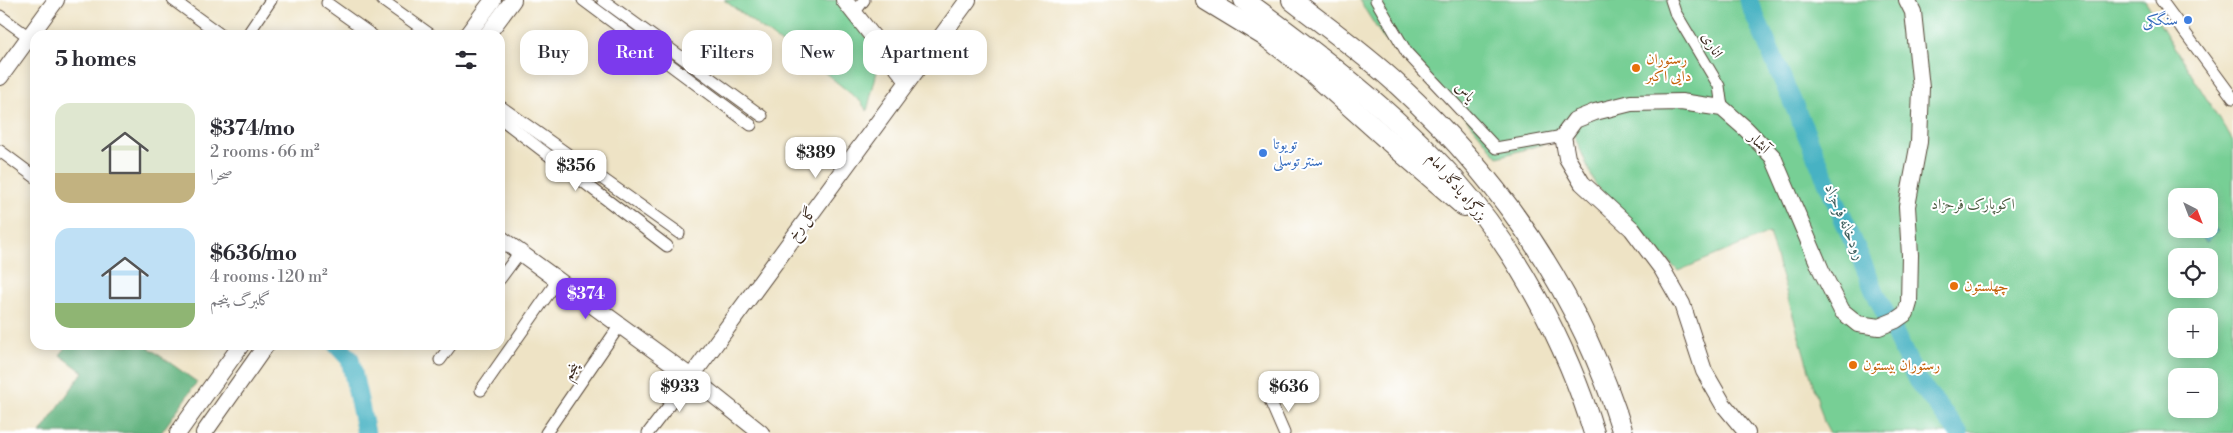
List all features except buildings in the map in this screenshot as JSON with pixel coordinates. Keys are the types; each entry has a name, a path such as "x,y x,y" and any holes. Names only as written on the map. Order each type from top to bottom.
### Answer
{"highway":[{"path":"1206,0 1265,36 1313,73 1492,230"},
{"name":"بزرگراه یادگار امام","path":"1244,0 1346,77 1418,143 1456,181 1508,251 1555,332 1572,370 1594,433"},
{"name":"بزرگراه یادگار امام","path":"1292,0 1398,85 1456,140 1503,197 1570,301 1598,361 1623,433"}],"street":[{"path":"33,30 56,0"},
{"path":"172,0 214,30"},
{"path":"251,30 272,0"},
{"path":"382,0 424,30"},
{"path":"459,30 482,0"},
{"path":"471,30 493,0"},
{"path":"491,30 512,0"},
{"path":"583,0 751,125"},
{"path":"603,0 762,116"},
{"path":"844,0 859,6 907,80"},
{"name":"گل رخ","path":"691,377 907,80 968,0"},
{"name":"یاس","path":"1376,0 1407,53 1496,148 1563,136"},
{"name":"اناری","path":"1671,0 1674,12 1719,86 1722,108"},
{"name":"آبشار","path":"1722,108 1773,157 1821,270 1842,311 1858,324 1879,327 1896,320 1906,313 1909,303 1910,255 1906,206 1919,142 1921,88 1912,12 1907,0"},
{"path":"2161,0 2233,98"},
{"path":"327,4 365,30"},
{"path":"0,16 28,37"},
{"path":"0,77 30,34"},
{"path":"1722,108 1682,102 1631,103 1595,112 1575,120 1563,136 1567,158 1582,183 1632,229 1662,268 1682,304 1704,371 1723,404 1747,433"},
{"path":"505,110 679,233"},
{"path":"505,122 667,246"},
{"path":"0,151 30,173"},
{"path":"505,242 691,377 756,431"},
{"path":"505,273 520,252"},
{"path":"480,390 558,280"},
{"name":"پنجم","path":"546,433 620,325"},
{"path":"178,433 236,350"},
{"path":"204,433 262,350"},
{"path":"440,360 447,350"},
{"path":"648,433 691,377"},
{"path":"1270,403 1284,433"}],"green space":[{"path":"724,0 837,0 863,33 863,75 876,75 867,111 861,102 828,75 853,75 853,30 782,30 782,44 772,36 772,30 764,30"},
{"name":"اکوپارک فرحزاد","path":"1359,0 2145,0 2233,141 2233,433 1830,433 1824,422 1769,233 1678,271 1595,184 1574,135 1498,157 1457,107 1383,38"},
{"path":"64,350 152,350 197,382 161,433 40,433 83,372 60,355"}],"water":[{"path":"2201,238 2211,238 2207,242"}],"waterway":[{"name":"رودخانه فرحزاد","path":"1748,0 1876,294 1917,380 1959,433"},
{"path":"342,350 350,359 366,433"}],"place":[{"name":"سنگکی","path":"2188,20"},
{"name":"رستوران دایی اکبر","path":"1636,68"},
{"name":"تویوتا سنتر توسلی","path":"1263,153"},
{"name":"چهلستون","path":"1954,286"},
{"name":"رستوران بیستون","path":"1853,365"}]}
